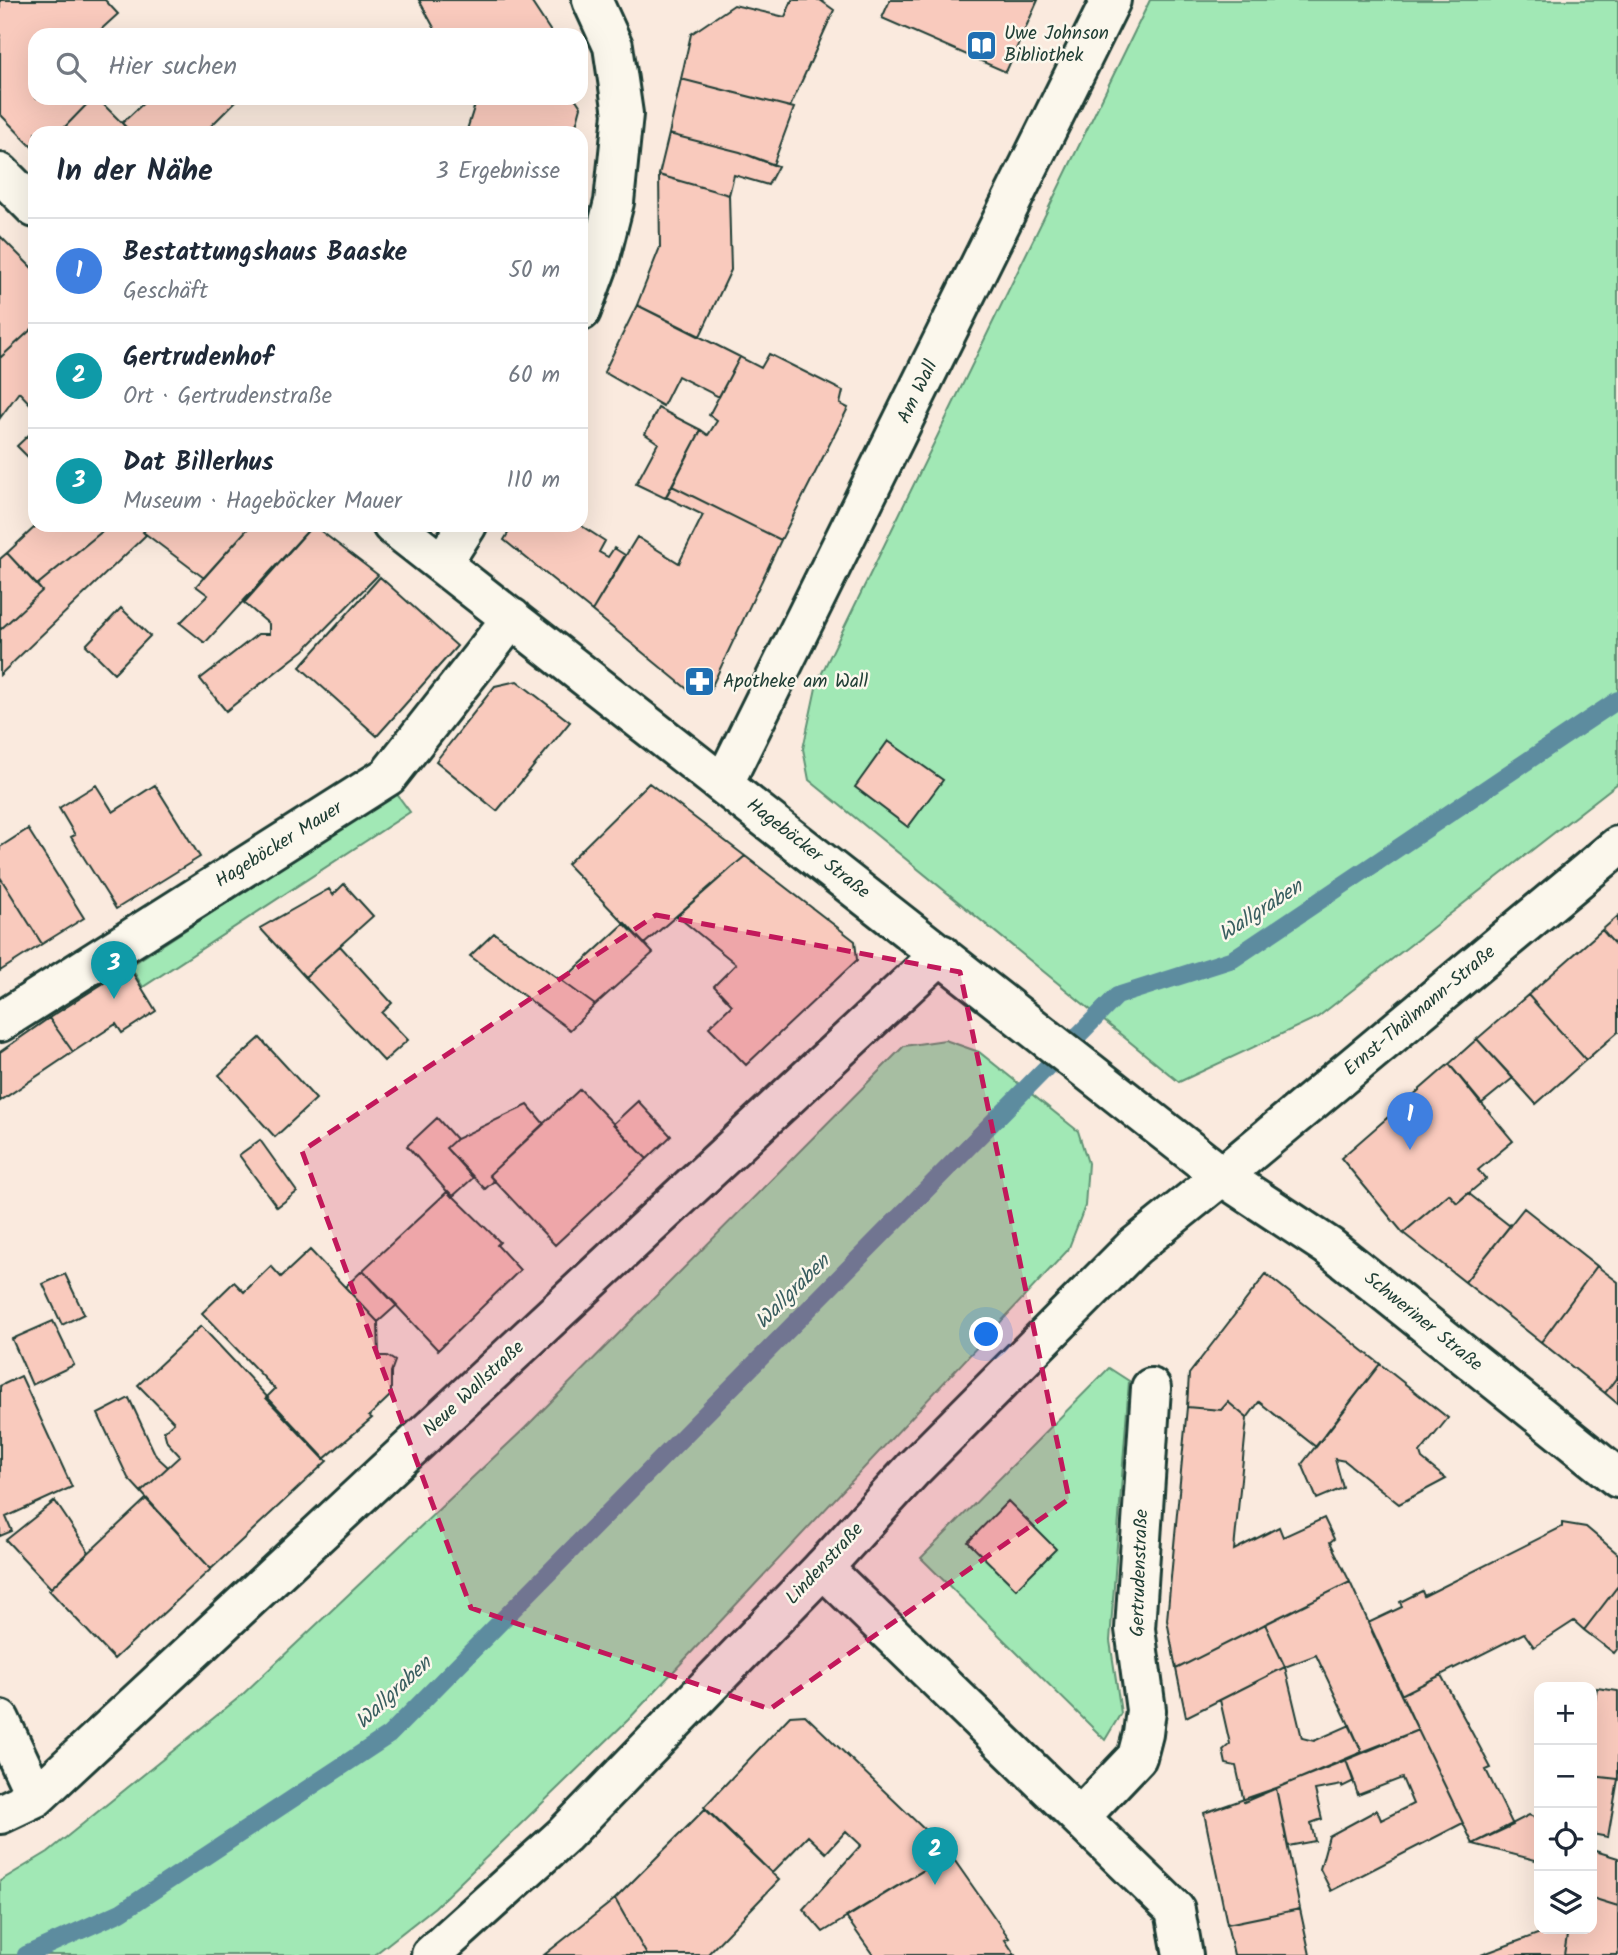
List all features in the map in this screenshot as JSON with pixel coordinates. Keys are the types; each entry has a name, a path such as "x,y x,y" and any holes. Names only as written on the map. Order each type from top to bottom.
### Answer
{"street":[{"path":"588,292 598,265 614,202 623,114 613,46 592,0"},
{"name":"Am Wall","path":"724,783 1111,0"},
{"path":"0,173 28,201"},
{"name":"Hageböcker Straße","path":"401,532 1222,1176"},
{"path":"442,564 463,532"},
{"name":"Hageböcker Mauer","path":"0,1022 387,776 512,618"},
{"name":"Ernst-Thälmann-Straße","path":"1222,1176 1618,846"},
{"name":"Neue Wallstraße","path":"0,1814 36,1797 941,954"},
{"name":"Schweriner Straße","path":"1222,1176 1328,1246 1618,1478"},
{"name":"Lindenstraße","path":"431,1955 564,1835 823,1568 913,1469 1134,1247 1222,1176"},
{"name":"Gertrudenstraße","path":"1080,1817 1137,1758 1143,1734 1146,1710 1135,1629 1151,1388"},
{"path":"823,1568 1175,1910 1183,1955"},
{"path":"0,1720 36,1797"}],"highlighted area":[{"path":"656,915 960,972 1069,1499 770,1709 471,1608 302,1151"}],"green space":[{"path":"1150,0 1618,0 1618,783 1318,1017 1179,1082 809,780 803,749 817,683"},
{"path":"396,793 410,812 143,987 130,966"},
{"path":"945,1040 979,1052 1078,1131 1088,1163 1085,1206 1068,1250 628,1720 435,1907 374,1955 0,1955 0,1881 48,1852 242,1695 525,1428 904,1046"},
{"path":"1109,1368 1129,1381 1110,1641 1121,1713 1105,1740 921,1558"}],"building":[{"path":"0,0 105,0 118,14 103,28 28,28 28,105 86,105 66,126 28,126 28,143 0,114"},
{"path":"419,0 530,0 548,28 434,28"},
{"path":"792,0 820,0 834,10 790,107 681,79 691,34 734,5 785,17"},
{"name":"Uwe Johnson Bibliothek","path":"890,0 1038,0 1006,72 882,18"},
{"path":"681,79 794,108 773,165 740,152 669,134"},
{"path":"86,105 104,105 125,126 66,126"},
{"path":"141,105 232,105 211,126 124,126 122,123"},
{"path":"475,105 581,107 576,126 468,126"},
{"path":"669,134 740,152 778,166 768,185 734,175 729,195 659,175"},
{"path":"659,175 729,195 731,270 700,336 637,305 660,247"},
{"path":"0,236 28,264 28,332 0,358"},
{"path":"637,305 740,357 719,397 678,376 663,406 604,372"},
{"path":"28,332 28,402 19,392 0,418 0,358"},
{"path":"769,354 843,391 840,404 848,408 781,540 672,486 701,430 708,435 717,421 709,415 740,357 761,368"},
{"path":"658,408 701,430 665,498 636,484 658,443 645,434"},
{"path":"28,436 28,457 17,446"},
{"path":"672,486 781,540 711,688 692,693 592,611 637,537 679,563 703,515 666,497"},
{"path":"588,530 605,541 599,552 608,557 614,548 625,555 592,611 504,540 509,532"},
{"path":"30,532 101,532 37,585 7,553"},
{"path":"101,532 143,532 146,535 0,675 0,630 42,591 37,585"},
{"path":"143,532 245,532 204,578"},
{"path":"245,532 307,532 205,643 180,623 208,595 196,586"},
{"path":"307,532 322,532 378,575 304,650 226,711 200,679 258,634 269,634 269,624 244,603"},
{"path":"7,553 42,591 0,630 0,559"},
{"path":"380,577 457,646 377,736 300,667"},
{"path":"121,608 150,636 114,673 86,645"},
{"path":"517,681 570,722 497,811 436,761 495,686"},
{"path":"888,741 943,780 908,827 855,787"},
{"path":"649,783 745,856 644,944 567,864"},
{"path":"96,785 113,812 155,785 200,857 116,909 71,837 75,835 59,808"},
{"path":"28,829 84,918 42,944 0,877 0,847"},
{"path":"745,856 855,941 857,960 746,1065 709,1027 732,1005 714,986 736,964 677,916"},
{"path":"0,877 42,944 0,971"},
{"path":"344,884 373,916 305,977 260,928 329,889 333,895"},
{"path":"1618,916 1618,948 1602,930"},
{"path":"625,923 653,953 595,1005 562,981"},
{"path":"1602,930 1618,948 1618,1032 1586,1060 1528,995"},
{"path":"494,933 595,1005 570,1030 470,956"},
{"path":"340,946 392,1003 382,1013 408,1040 384,1061 305,977"},
{"path":"129,967 156,1011 122,1033 116,1024 73,1052 49,1018"},
{"path":"1528,995 1586,1060 1536,1104 1477,1039"},
{"path":"49,1018 73,1052 0,1101 0,1052"},
{"path":"260,1038 316,1099 275,1137 219,1075"},
{"path":"1477,1039 1513,1078 1481,1104 1449,1064"},
{"path":"1449,1064 1513,1141 1478,1170 1486,1179 1457,1203 1449,1194 1403,1233 1341,1158"},
{"path":"580,1089 647,1159 555,1245 489,1175"},
{"path":"638,1101 671,1136 647,1159 613,1124"},
{"path":"528,1105 544,1124 489,1175 494,1181 485,1189 446,1148 456,1139"},
{"path":"437,1118 456,1139 446,1148 473,1178 452,1197 407,1146"},
{"path":"260,1140 297,1192 277,1207 239,1155"},
{"path":"448,1191 500,1242 497,1245 520,1270 438,1350 363,1270"},
{"path":"1468,1193 1510,1226 1465,1282 1403,1233 1449,1194 1457,1203"},
{"path":"1524,1208 1597,1266 1541,1342 1465,1282"},
{"path":"310,1250 378,1322 379,1356 387,1356 395,1361 391,1372 391,1395 369,1416 372,1418 324,1459 266,1398 275,1389 202,1313 234,1282 244,1292 271,1266 281,1277"},
{"path":"1597,1266 1618,1282 1618,1376 1605,1393 1541,1342"},
{"path":"363,1270 397,1305 378,1322 345,1287"},
{"path":"65,1274 84,1314 62,1325 43,1284"},
{"path":"1266,1274 1380,1364 1316,1447 1259,1402 1247,1418 1228,1402 1221,1410 1187,1407 1189,1374"},
{"path":"53,1321 74,1365 32,1385 12,1339"},
{"path":"201,1326 327,1461 211,1569 141,1492 180,1456 167,1442 164,1431 174,1422 138,1385"},
{"path":"1380,1364 1448,1418 1420,1453 1422,1459 1446,1479 1399,1504 1345,1461 1335,1459 1343,1488 1317,1499 1302,1464"},
{"path":"21,1376 72,1487 6,1517 12,1531 0,1536 0,1386"},
{"path":"1618,1376 1618,1404 1605,1393"},
{"path":"129,1398 156,1456 168,1467 141,1492 128,1478 98,1414"},
{"path":"1228,1402 1247,1418 1234,1550 1279,1527 1283,1537 1324,1518 1334,1539 1330,1542 1350,1582 1176,1669 1167,1620 1187,1407 1221,1410"},
{"path":"146,1499 211,1569 114,1659 49,1590"},
{"path":"55,1501 89,1552 51,1588 6,1540"},
{"path":"1008,1501 1056,1549 1016,1589 968,1542"},
{"path":"1562,1523 1586,1527 1618,1554 1618,1586 1584,1630 1574,1621 1534,1647 1524,1633 1401,1695 1368,1623 1402,1607 1400,1602 1422,1591 1424,1596 1562,1527"},
{"path":"1350,1582 1418,1730 1362,1752 1316,1655 1285,1667 1265,1624"},
{"path":"1618,1586 1618,1648 1614,1653 1584,1630"},
{"path":"1265,1624 1285,1667 1186,1717 1176,1669"},
{"path":"1285,1667 1302,1738 1314,1741 1350,1725 1362,1752 1244,1802 1236,1766 1226,1764 1223,1750 1230,1744 1220,1700"},
{"path":"1441,1675 1491,1768 1486,1770 1513,1825 1473,1844 1401,1695"},
{"path":"1597,1688 1618,1691 1618,1779 1597,1777"},
{"path":"805,1715 950,1854 823,1932 803,1909 861,1845 846,1831 826,1853 808,1836 772,1873 704,1807 790,1716"},
{"path":"1418,1730 1463,1823 1331,1891 1320,1869 1329,1836 1377,1810 1381,1820 1413,1804 1402,1778 1358,1795 1346,1760"},
{"path":"1346,1760 1354,1781 1342,1787 1315,1790 1322,1819 1311,1823 1315,1841 1288,1846 1276,1788"},
{"path":"1597,1777 1618,1779 1608,1837 1597,1835"},
{"path":"1276,1788 1300,1909 1227,1924 1204,1813"},
{"path":"705,1809 779,1880 707,1955 647,1955 615,1899"},
{"path":"1529,1815 1534,1817 1534,1860 1473,1844"},
{"path":"1597,1852 1618,1858 1618,1906 1597,1900"},
{"path":"950,1854 1009,1938 1005,1940 1015,1955 873,1955 846,1917"},
{"path":"615,1899 647,1955 544,1955"},
{"path":"1597,1900 1618,1906 1618,1955 1564,1955 1567,1934 1597,1934"},
{"path":"1300,1909 1310,1955 1234,1955 1227,1924"},
{"path":"1538,1934 1567,1934 1564,1955 1481,1955"}],"waterway":[{"name":"Wallgraben","path":"26,1955 121,1912 389,1735 1117,996 1233,959 1618,700"}],"place":[{"name":"Uwe Johnson Bibliothek","path":"981,45"},
{"name":"Apotheke am Wall","path":"700,682"},
{"name":"Dat Billerhus","path":"114,999"},
{"name":"Bestattungshaus Baaske","path":"1410,1150"},
{"name":"Gertrudenhof","path":"935,1885"}]}
